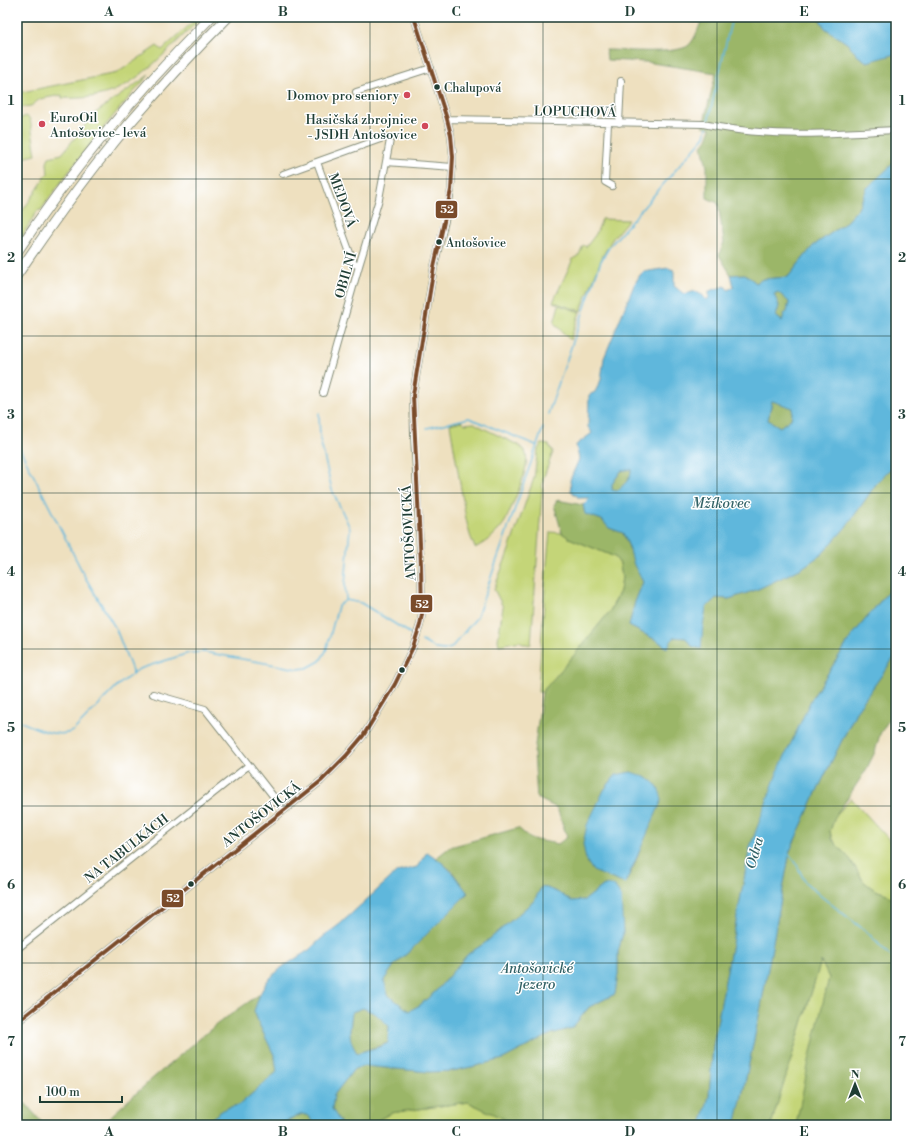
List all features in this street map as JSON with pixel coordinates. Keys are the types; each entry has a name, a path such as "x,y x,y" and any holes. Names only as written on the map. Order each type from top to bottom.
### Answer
{"highway":[{"path":"17,252 73,174 111,127 154,76 211,17"},
{"path":"17,275 57,217 129,124 198,47 228,17"}],"street":[{"name":"ANTOŠOVICKÁ","path":"17,1022 321,781 364,736 395,684 413,647 422,614 422,565 413,395 434,267 448,208 453,167 451,139 447,119 414,17"},
{"path":"356,92 430,66"},
{"path":"619,123 621,81"},
{"name":"LOPUCHOVÁ","path":"447,119 703,124 726,129 758,133 798,134 839,134 896,130"},
{"path":"608,123 606,182 612,186"},
{"name":"OBILNÍ","path":"317,162 386,137 390,140 379,199 323,393"},
{"path":"283,174 317,162"},
{"name":"MEDOVÁ","path":"317,162 354,264 359,266"},
{"path":"386,162 453,167"},
{"path":"153,694 205,709 284,810"},
{"name":"NA TABULKÁCH","path":"17,949 249,765"}],"green space":[{"path":"703,17 818,17 825,28 848,44 858,56 867,62 896,54 896,161 867,188 858,209 844,224 813,246 788,277 763,279 756,283 745,274 731,275 719,255 724,242 718,203 707,198 707,167 702,146 707,139 711,128 703,126 716,73 646,62 607,60 606,50 662,51 683,48 689,45 694,39"},
{"path":"196,19 198,21 160,58 140,75 120,88 106,94 92,97 62,98 62,95 40,99 31,106 23,107 17,110 17,93 117,73 157,46 162,50"},
{"path":"149,75 93,141 41,210 37,211 17,245 17,219 43,181 44,176 48,175 47,163 49,157 62,154 94,114"},
{"path":"26,116 30,119 36,155 17,159 17,120"},
{"path":"602,219 628,220 613,238 603,255 581,311 553,302 573,259 579,255 583,245 586,247 596,234"},
{"path":"778,292 789,301 787,312 782,321 776,316 779,306 774,294"},
{"path":"559,305 580,312 570,340 554,323"},
{"path":"772,401 793,407 791,419 780,427 768,420"},
{"path":"462,421 465,424 474,423 518,445 526,454 527,461 523,478 506,520 493,536 475,548 466,519 450,424"},
{"path":"542,444 549,445 553,452 543,479 531,644 523,644 520,641 499,645 498,640 503,607 494,589 534,478 538,449"},
{"path":"896,467 896,582 851,637 811,700 750,847 713,1046 709,1096 701,1125 510,1125 508,1121 468,1102 391,1113 369,1125 342,1125 332,1109 334,1095 354,1069 365,1066 429,1072 452,1071 503,1059 551,1034 572,1028 589,1007 615,994 618,974 618,952 623,933 615,886 604,885 585,900 571,901 559,893 542,886 534,901 485,943 468,954 436,991 420,1005 409,1011 388,995 384,980 395,964 411,950 467,893 452,871 436,858 450,847 518,828 531,839 558,844 567,837 557,808 537,798 534,753 542,692 610,611 620,591 622,577 620,564 615,557 569,538 562,533 554,505 557,500 583,505 585,514 602,520 609,528 623,533 643,582 635,602 629,626 658,641 666,648 674,637 686,638 692,646 703,626 706,608 716,598 729,599 756,590 802,568 822,554 845,528 876,484 889,470","holes":["631,772 643,842 634,866 625,883 604,790 616,775"]},
{"path":"631,469 629,479 625,484 617,492 612,490 612,484 621,471"},
{"path":"550,532 562,533 569,538 615,557 620,564 622,577 620,591 610,611 542,692 538,692 546,573"},
{"path":"896,655 896,708 880,734 875,752 866,770 835,817 830,831 831,839 850,859 864,882 875,890 887,894 896,903 896,1125 796,1125 810,1056 829,978 821,961 771,1125 735,1125 761,1006 790,851 815,795 857,710"},
{"path":"851,798 896,847 896,903 887,894 875,890 864,882 850,859 832,839 830,831 835,817"},
{"path":"821,961 829,978 796,1125 771,1125"},
{"path":"260,994 254,1011 275,1057 277,1072 239,1105 226,1108 202,1125 101,1125 153,1078 217,1024"},
{"path":"363,1008 376,1014 389,1026 388,1043 357,1053 350,1042 352,1012"},
{"path":"468,1102 508,1121 510,1125 369,1125 391,1113"},
{"path":"25,1103 44,1125 25,1125 17,1115 17,1106"},
{"path":"302,1114 309,1116 314,1125 276,1125 285,1122"}],"water":[{"path":"818,17 896,17 896,54 867,62 858,56 848,44 825,28"},
{"name":"Mžíkovec","path":"896,161 896,467 889,470 876,484 845,528 822,554 802,568 756,590 729,599 716,598 706,608 701,649 692,646 686,638 674,637 667,648 658,641 629,626 635,602 643,582 634,565 629,547 623,533 609,528 602,520 585,514 583,505 590,498 579,498 571,491 570,480 579,459 576,445 592,433 588,427 589,395 595,392 601,380 604,358 634,285 643,272 668,268 674,270 674,286 684,294 699,292 706,300 709,298 709,291 725,286 728,290 734,287 731,275 745,274 756,283 763,279 788,277 813,246 844,224 858,209 867,188","holes":["778,292 789,302 787,312 784,314 782,321 776,316 779,306 774,294","772,401 793,408 791,419 780,427 768,420","631,469 630,476 627,482 617,491 612,490 612,484 621,471"]},
{"name":"Odra","path":"896,582 896,655 857,710 815,795 790,851 761,1006 735,1125 701,1125 709,1096 713,1046 750,847 777,773 811,700 851,637"},
{"path":"631,772 647,778 655,784 662,800 625,884 593,871 586,860 583,844 587,825 604,790 616,775"},
{"name":"Antošovické jezero","path":"427,852 434,856 454,875 468,893 395,964 384,980 388,995 409,1011 420,1005 436,991 468,954 485,943 534,901 542,886 559,893 571,901 585,900 604,885 615,886 621,897 623,933 618,952 618,974 615,994 589,1007 572,1028 551,1034 503,1059 452,1071 429,1072 365,1066 354,1069 334,1095 332,1109 342,1125 314,1125 309,1116 302,1114 276,1125 202,1125 226,1108 239,1105 277,1072 275,1057 254,1011 260,994 267,981 281,968 309,950 397,872 417,867","holes":["363,1008 376,1014 389,1026 388,1043 357,1053 350,1038 352,1012"]}],"waterway":[{"path":"708,122 732,17"},
{"path":"548,414 601,261 610,246 705,136 707,127"},
{"path":"319,413 320,439 332,490 350,528 345,585 346,599"},
{"path":"427,428 469,418 536,445"},
{"path":"422,641 436,649 444,650 451,648 477,617 543,428"},
{"path":"17,443 85,577 116,629 133,673"},
{"path":"17,720 37,729 52,733 59,734 73,731 117,686 139,669 189,653 204,652 298,669 307,668 320,661 326,651 338,606 346,600 361,603 413,635"},
{"path":"787,853 795,861 805,882 868,933 888,954 896,960"}],"transit line":[{"name":"52","path":"17,1022 321,781 346,756 363,736 395,684 413,647 422,614 413,395 434,267 451,190 453,157 451,135 447,119 414,17"}],"place":[{"name":"Chalupová","path":"437,87"},
{"name":"Domov pro seniory","path":"407,95"},
{"name":"EuroOil Antošovice- levá","path":"42,124"},
{"name":"Hasičská zbrojnice - JSDH Antošovice","path":"425,126"},
{"name":"Antošovice","path":"439,242"}]}
